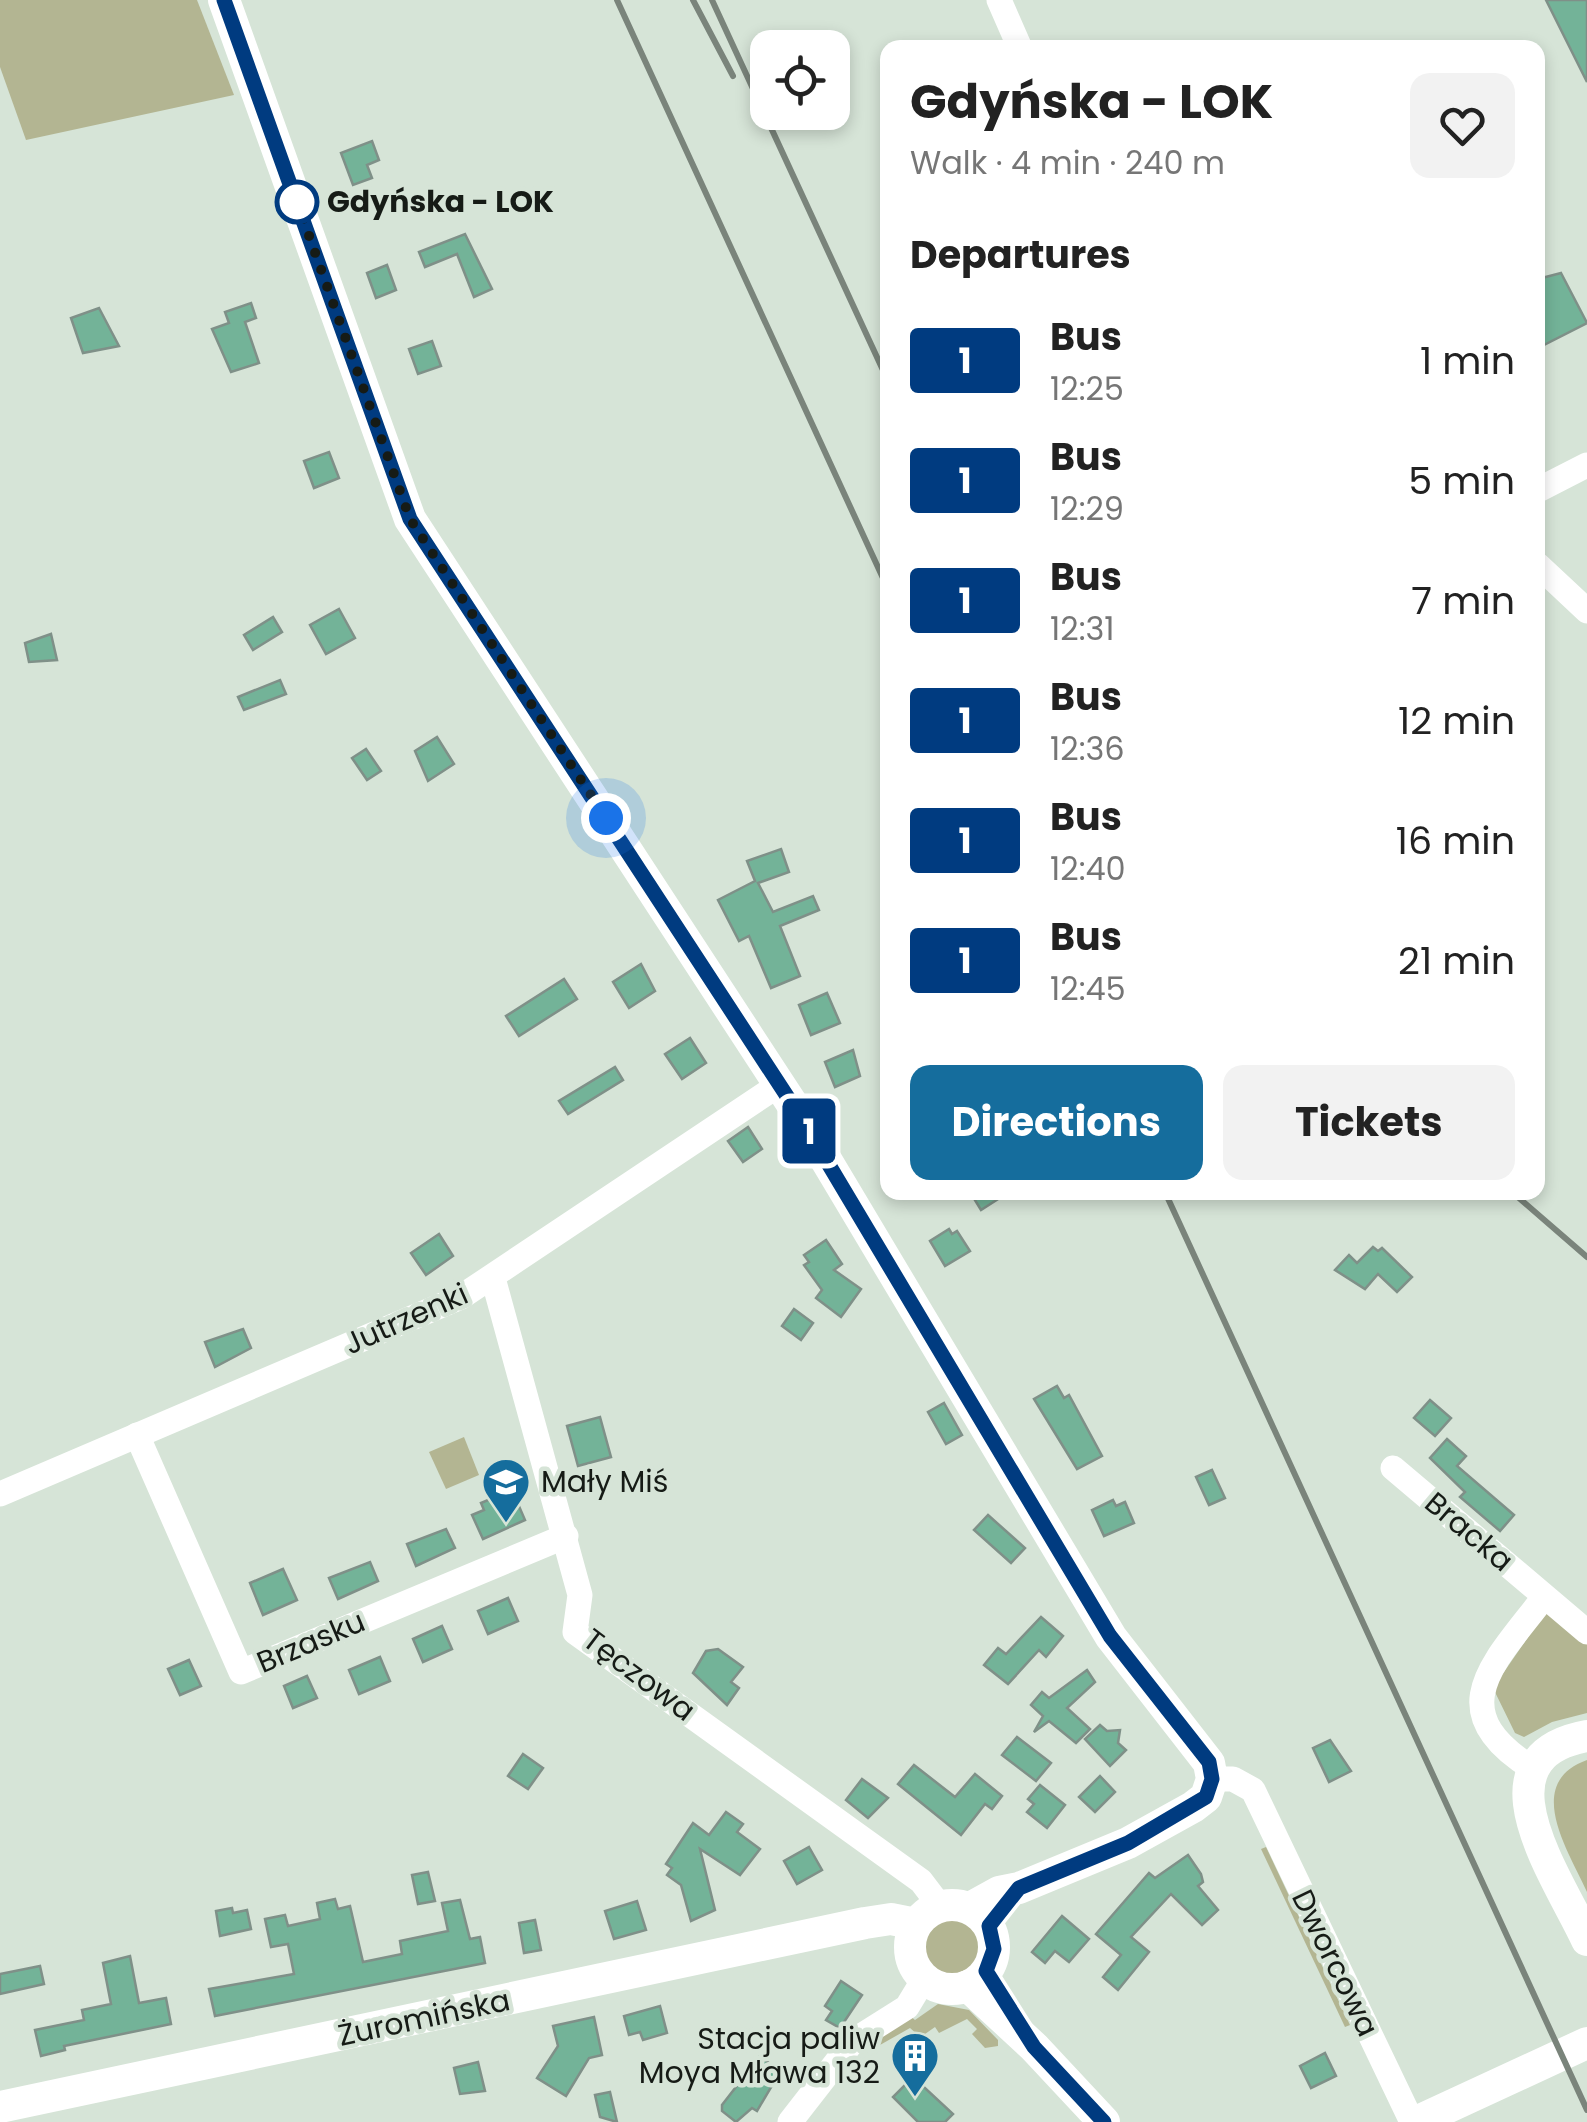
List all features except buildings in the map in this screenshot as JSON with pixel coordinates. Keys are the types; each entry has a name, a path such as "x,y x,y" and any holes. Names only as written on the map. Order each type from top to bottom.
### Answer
{"main road":[{"path":"224,0 410,519 780,1084 1110,1636 1209,1762 1209,1788"},
{"path":"1587,1736 1565,1740 1546,1751 1532,1768 1525,1798 1587,1940"},
{"name":"Żuromińska","path":"0,2108 891,1920 945,1922 999,1892 1019,1888 1128,1843 1209,1788"},
{"path":"945,1922 994,1949 977,1979 938,1987 924,1979 913,1964 945,1922"},
{"path":"977,1979 1104,2122"},
{"path":"1414,2122 1587,2043"}],"street":[{"path":"999,0 1016,40"},
{"path":"1545,486 1587,465"},
{"path":"1545,572 1587,611"},
{"name":"Jutrzenki","path":"0,1494 461,1297 780,1084"},
{"name":"Tęczowa","path":"493,1278 580,1595 575,1632 921,1881 945,1922"},
{"name":"Brzasku","path":"137,1435 241,1672 566,1536"},
{"name":"Bracka","path":"1393,1468 1587,1632"},
{"path":"1532,1768 1496,1741 1480,1709 1479,1693 1485,1676 1544,1597"},
{"name":"Dworcowa","path":"1209,1788 1232,1779 1253,1790 1414,2122"},
{"path":"790,2122 853,2041 906,2007 924,1979"}],"green space":[{"path":"0,0 197,0 234,95 26,140 0,67"},
{"path":"464,1437 479,1475 446,1489 429,1452"},
{"path":"1546,1611 1587,1639 1587,1713 1552,1722 1524,1737 1515,1733 1493,1688"},
{"path":"1587,1760 1587,1892 1562,1838 1554,1801 1557,1784 1568,1771"},
{"path":"1266,1847 1350,2025 1345,2027 1261,1849"},
{"path":"951,1919 971,1927 979,1947 971,1967 951,1975 931,1967 923,1947 931,1927"},
{"path":"938,2004 969,2010 998,2040 998,2046 985,2048 972,2034 977,2029 967,2019 939,2033 935,2027 925,2034 925,2041 910,2028 880,2045 873,2044 909,2015 915,2020"}],"railway":[{"path":"617,0 880,572"},
{"path":"693,0 733,76"},
{"path":"712,0 880,364"},
{"path":"1169,1200 1587,2110"},
{"path":"1521,1200 1587,1257"}],"bus line":[{"name":"1","path":"224,0 410,519 798,1113 1110,1636 1209,1762 1212,1779 1206,1797 1128,1843 1019,1888 989,1926 994,1949 986,1971 1034,2047 1088,2110 1104,2122"}],"place":[{"name":"Gdyńska - LOK","path":"297,202"},
{"name":"Mały Miś","path":"506,1524"},
{"name":"Stacja paliw Moya Mława 132","path":"915,2098"}],"route":[{"path":"297,202 410,519 606,818"}]}
